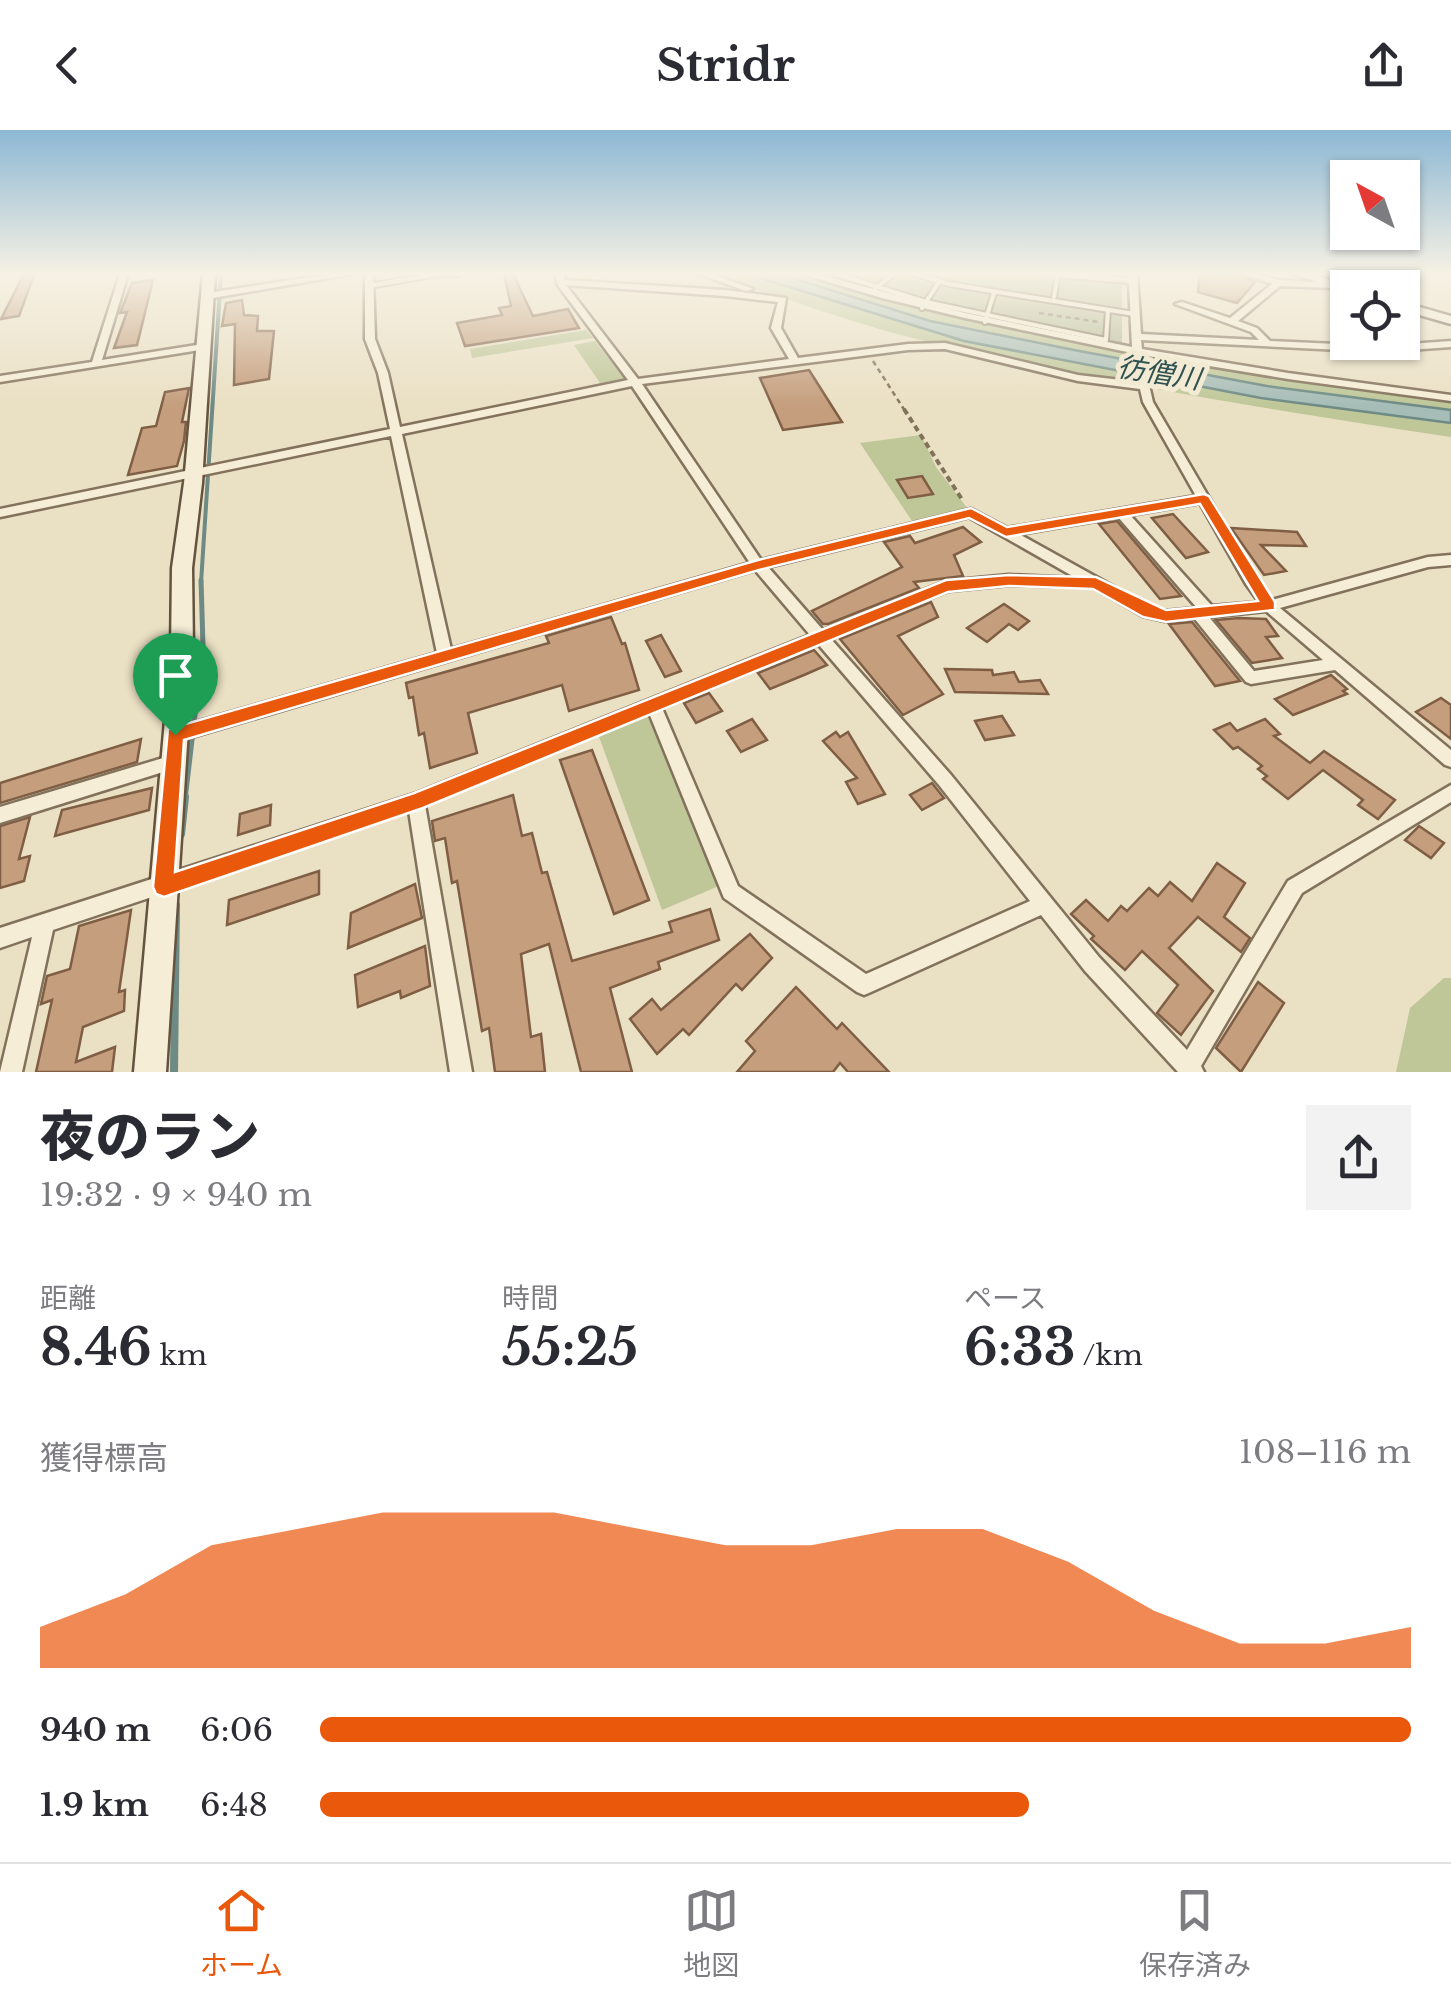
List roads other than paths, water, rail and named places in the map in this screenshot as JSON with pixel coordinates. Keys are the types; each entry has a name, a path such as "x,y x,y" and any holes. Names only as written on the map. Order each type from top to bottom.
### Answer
{"street":[{"path":"96,364 110,318"},
{"path":"150,1072 182,652 182,568 205,318"},
{"path":"370,318 370,339 383,373 445,656"},
{"path":"589,318 758,565 946,780 1042,905 1190,1070 1295,887 1451,793"},
{"path":"779,318 776,328 795,362"},
{"path":"981,318 1137,353 1451,398"},
{"path":"1134,318 1142,386 1148,402 1269,606 1451,760"},
{"path":"1220,318 1262,335 1266,342"},
{"path":"1231,322 1236,318"},
{"path":"1136,337 1381,349 1451,344"},
{"path":"0,513 635,382 868,352 945,346 1078,378 1142,386"},
{"path":"0,379 203,347"},
{"path":"1006,532 1204,499"},
{"path":"175,735 758,565 971,513 1148,612 1166,616 1269,606 1428,562 1451,560"},
{"path":"1121,513 1204,612 1251,678 1336,664"},
{"path":"0,938 416,802 946,586 1009,580 1096,583"},
{"path":"653,705 731,892 864,985 1042,905"},
{"path":"0,815 173,762"},
{"path":"416,802 461,1072"},
{"path":"11,1072 45,924"}],"lane":[{"path":"986,319 1106,340 1107,318"}],"water":[{"name":"彷僧川","path":"889,318 920,318 1267,386 1451,410 1451,423 1261,398 964,341"}],"waterway":[{"path":"201,582 218,318"},
{"path":"185,800 203,646 201,582"},
{"path":"181,834 185,797"},
{"path":"174,1072 176,905"}]}
